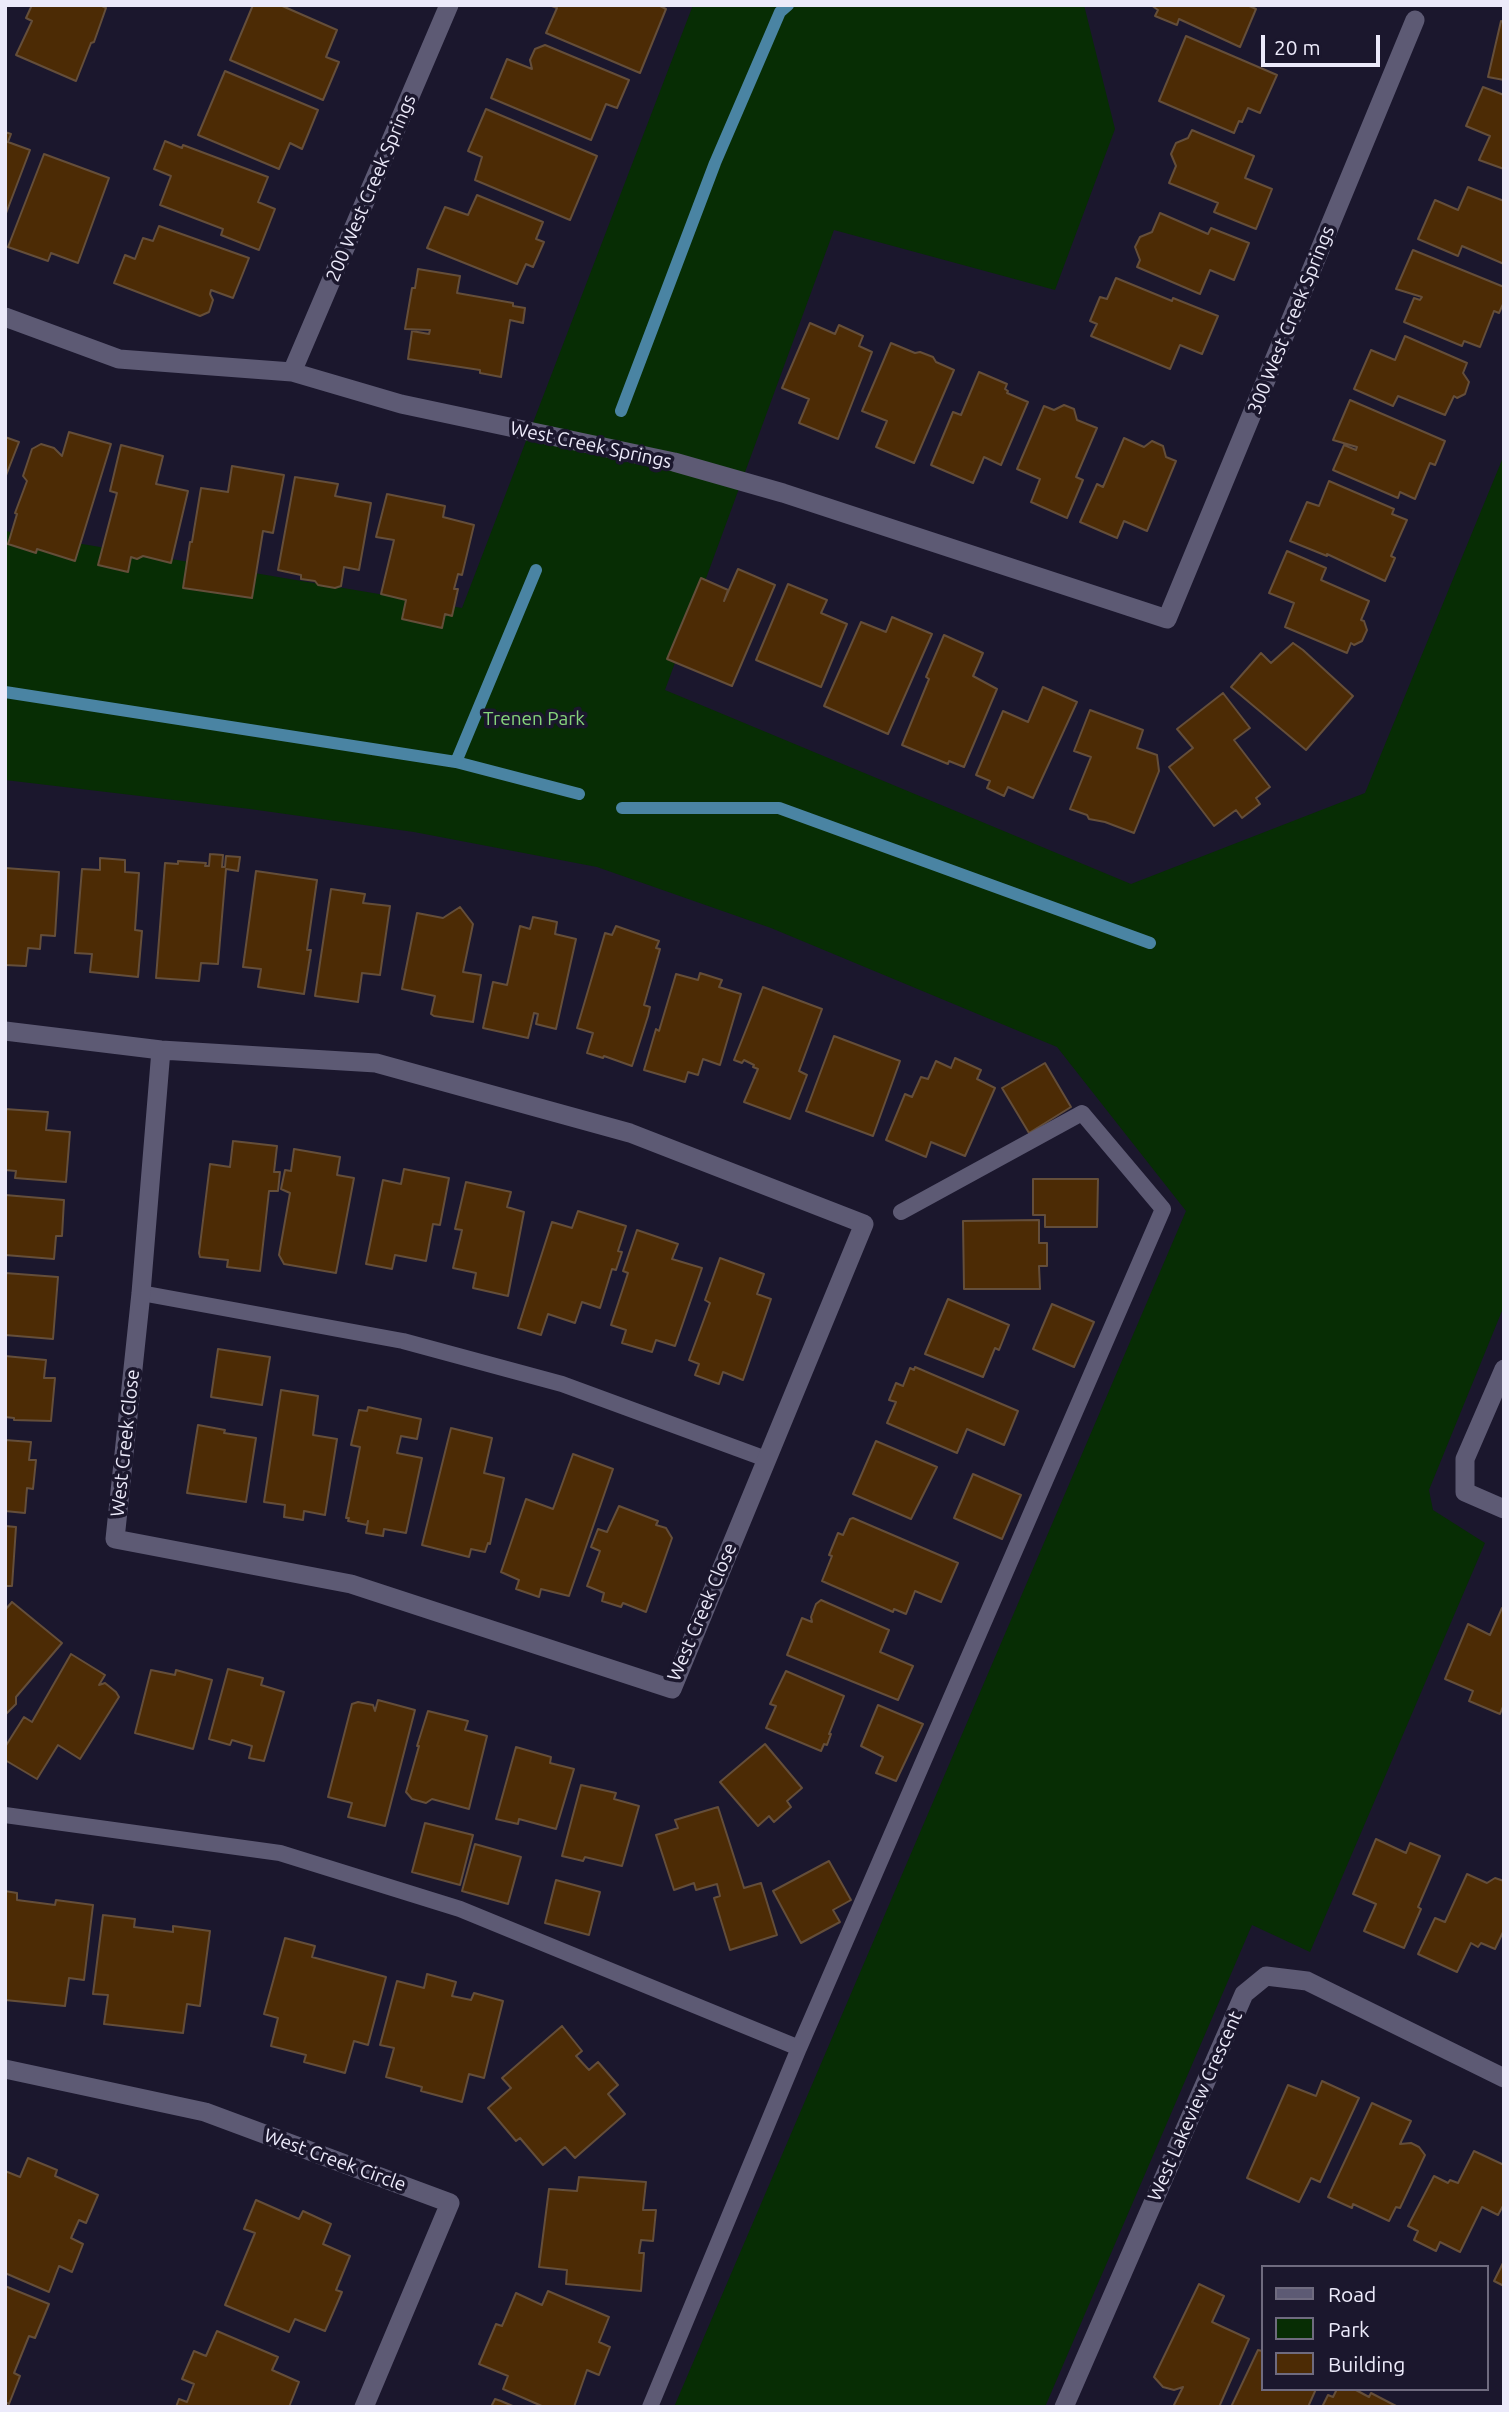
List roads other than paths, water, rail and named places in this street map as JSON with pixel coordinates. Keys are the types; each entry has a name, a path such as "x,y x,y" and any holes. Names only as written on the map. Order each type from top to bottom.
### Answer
{"street":[{"name":"200 West Creek Springs","path":"292,372 449,5"},
{"name":"300 West Creek Springs","path":"1167,619 1415,20"},
{"name":"West Creek Springs","path":"5,317 119,359 292,372 401,404 674,462 783,494 1167,619"},
{"name":"West Creek Close","path":"5,1031 161,1050 376,1063 629,1133 864,1224 672,1689 351,1584 114,1539 141,1293 161,1050"},
{"path":"1504,1370 1465,1459 1465,1492 1504,1509"},
{"name":"West Lakeview Crescent","path":"1064,2407 1244,1994 1266,1976 1307,1981 1504,2078"},
{"name":"West Creek Circle","path":"5,2069 205,2112 450,2203 364,2407"}],"lane":[{"path":"650,2407 799,2048 1163,1209 1082,1113 901,1212"},
{"path":"141,1293 429,1348 562,1384 766,1459"},
{"path":"5,1815 280,1853 460,1909 799,2048"}],"waterway":[{"path":"621,411 715,163 780,12 788,5"},
{"path":"456,762 536,570"},
{"path":"5,692 456,762 579,794"},
{"path":"622,808 779,808 1150,943"}],"park label":[{"name":"Trenen Park","path":"534,719"}]}
